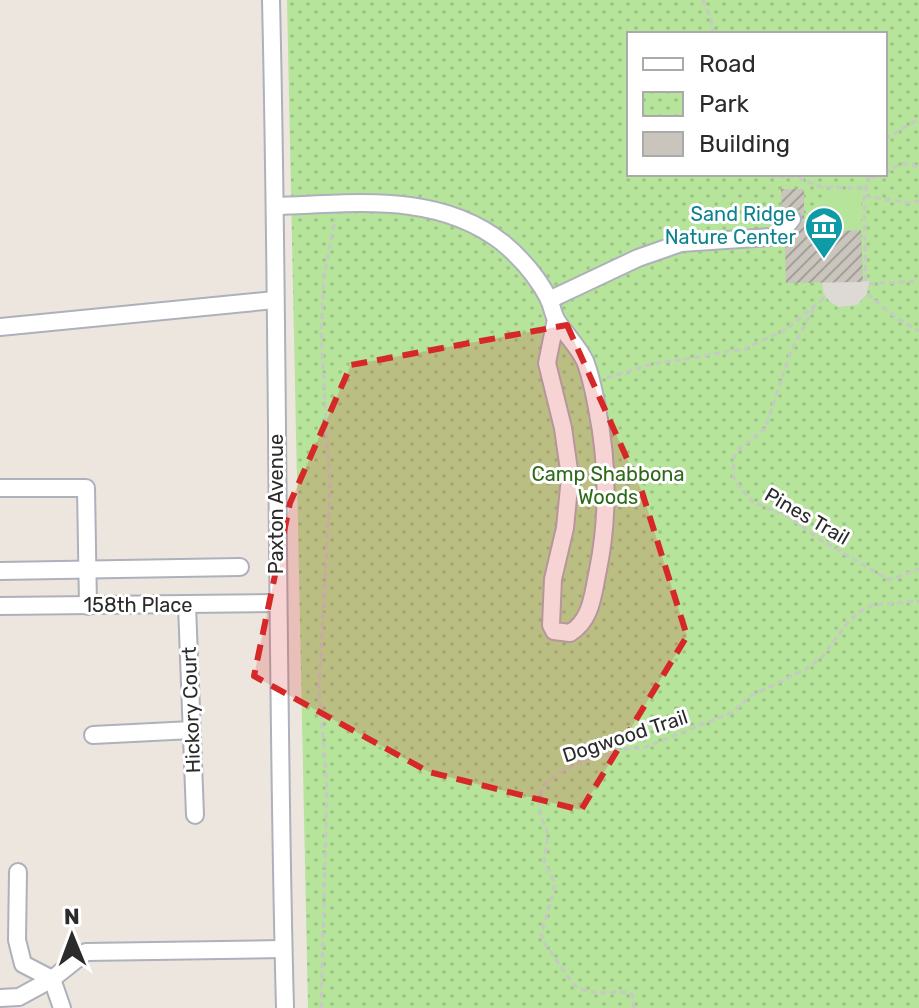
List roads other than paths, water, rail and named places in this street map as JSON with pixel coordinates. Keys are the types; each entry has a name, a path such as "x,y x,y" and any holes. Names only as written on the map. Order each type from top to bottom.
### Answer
{"street":[{"name":"Paxton Avenue","path":"271,0 276,603 285,1008"},
{"path":"275,206 404,204 430,208 453,215 503,243 539,282 556,319 576,345 592,383 606,460 607,517 588,616 570,633 554,631 551,625 553,579 565,528 570,477 563,428 547,363 556,319"},
{"path":"549,300 662,248 706,239 771,237 780,234 792,219"},
{"path":"0,327 275,300"},
{"path":"0,488 86,488 88,606"},
{"path":"0,571 240,567"},
{"name":"158th Place","path":"0,606 276,603"},
{"name":"Hickory Court","path":"187,605 195,815"},
{"path":"93,735 192,730"},
{"path":"18,872 17,940 23,964 52,979 62,1008"},
{"path":"0,998 19,997 52,979 86,952 283,949"}],"place":[{"name":"Sand Ridge Nature Center","path":"824,260"}],"park label":[{"name":"Camp Shabbona Woods","path":"608,486"}]}
